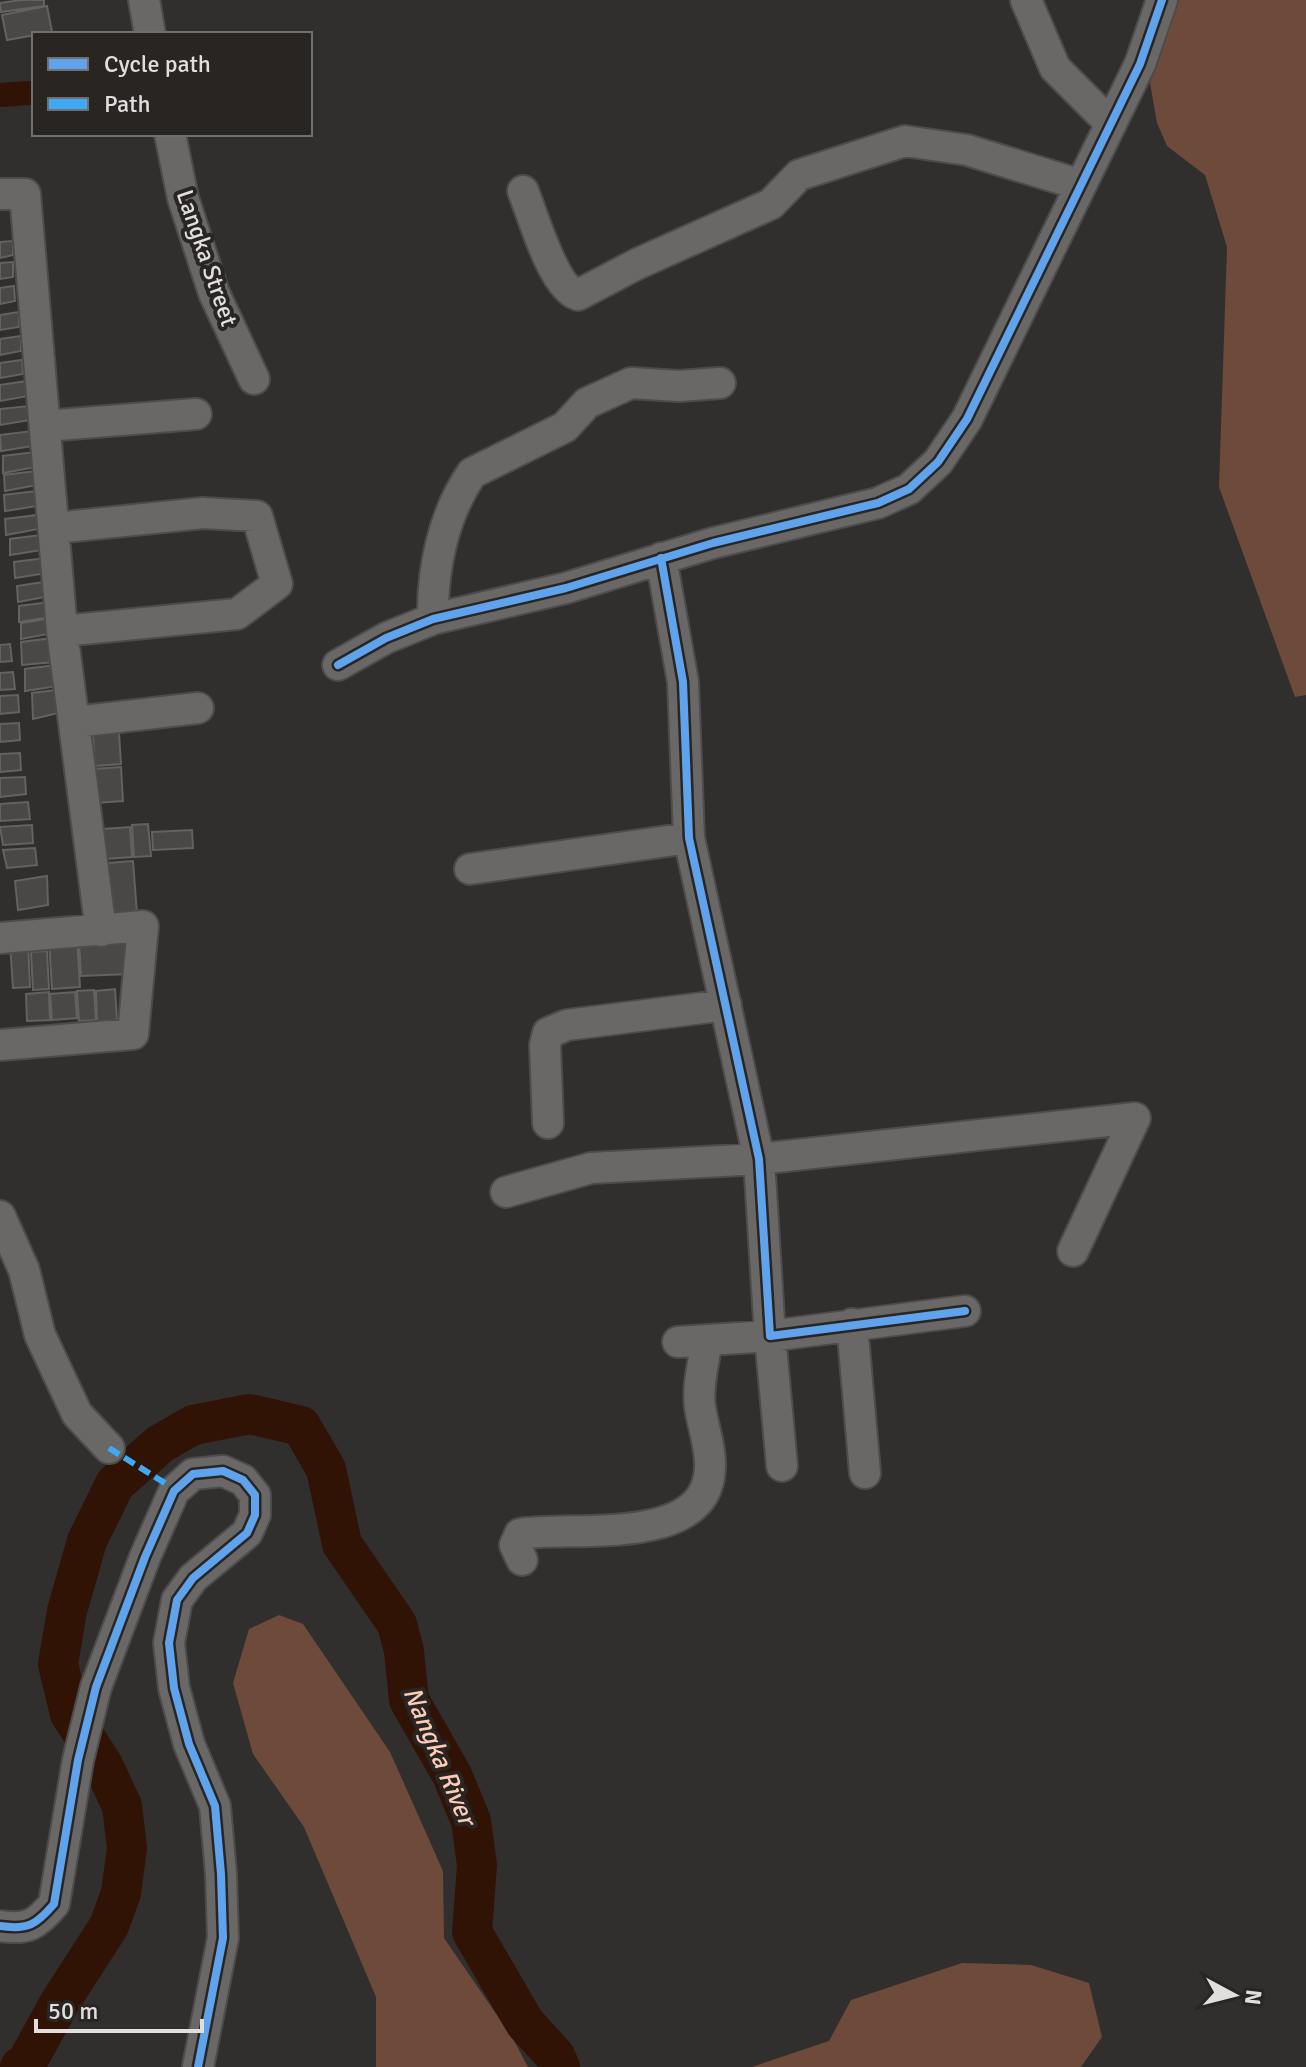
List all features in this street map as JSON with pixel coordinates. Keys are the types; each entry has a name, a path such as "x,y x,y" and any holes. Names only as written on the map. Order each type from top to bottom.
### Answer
{"street":[{"path":"144,0 150,32"},
{"path":"1026,0 1055,68 1111,124"},
{"path":"338,665 386,638 433,619 566,588 713,543 847,513 909,489 938,462 967,419 1140,64 1162,0"},
{"name":"Langka Street","path":"170,136 183,198 214,293 254,379"},
{"path":"523,191 559,280 569,292 578,295 637,264 771,204 799,175 905,141 967,150 1081,185"},
{"path":"0,194 25,194 62,631 101,931"},
{"path":"433,619 440,545 464,484 472,473 565,427 587,403 631,383 679,386 720,383"},
{"path":"45,426 196,414"},
{"path":"54,528 203,513 257,516 277,584 237,614 62,631"},
{"path":"661,558 683,682 689,838 759,1159 782,1466"},
{"path":"75,722 198,708"},
{"path":"470,869 689,838"},
{"path":"0,938 143,926 133,1034 0,1045"},
{"path":"548,1123 545,1045 548,1033 567,1025 726,1005"},
{"path":"506,1192 591,1168 759,1159 1135,1118 1073,1251"},
{"path":"0,1216 24,1270 40,1335 77,1414 109,1448"},
{"path":"522,1560 515,1545 520,1534 661,1524 684,1512 704,1491 710,1465 693,1341 770,1336 965,1311"},
{"path":"852,1324 865,1473"},
{"path":"0,1926 23,1928 38,1923 54,1904 78,1760 96,1687 145,1557 174,1491 193,1474 223,1471 243,1480 255,1495 255,1515 247,1533 193,1578 177,1600 169,1643 174,1688 189,1744 215,1806 221,1874 223,1938 198,2067"}],"shaded area":[{"path":"1176,0 1306,0 1306,695 1295,697 1219,487 1227,247 1205,175 1167,146 1157,123 1150,83"},
{"path":"279,1615 303,1624 390,1752 443,1871 444,1938 512,2037 528,2067 376,2067 376,1997 304,1827 253,1754 233,1683 249,1629"},
{"path":"962,1963 1031,1965 1089,1983 1102,2037 1081,2067 752,2067 829,2041 851,2000"}],"building":[{"path":"44,0 44,6 1,12 0,3"},
{"path":"47,6 52,32 32,32 32,36 7,40 2,15"},
{"path":"13,241 13,255 0,258 0,242"},
{"path":"13,262 13,277 0,279 0,263"},
{"path":"14,286 15,301 0,304 0,288"},
{"path":"19,312 19,327 0,330 0,315"},
{"path":"21,336 21,351 0,355 0,339"},
{"path":"22,360 23,374 0,378 0,363"},
{"path":"27,381 28,396 0,401 0,385"},
{"path":"29,406 30,420 0,425 0,409"},
{"path":"32,431 33,446 1,451 0,435"},
{"path":"35,452 36,467 3,473 3,456"},
{"path":"36,471 37,485 5,491 4,475"},
{"path":"36,491 37,506 5,511 4,495"},
{"path":"38,515 38,529 6,535 5,519"},
{"path":"42,535 42,550 10,555 10,539"},
{"path":"46,558 47,573 15,578 14,562"},
{"path":"50,581 50,596 18,602 17,586"},
{"path":"51,602 51,617 19,622 19,606"},
{"path":"53,618 53,633 21,639 21,623"},
{"path":"54,638 54,662 22,665 21,642"},
{"path":"10,644 12,661 0,662 0,645"},
{"path":"57,665 58,686 25,691 25,669"},
{"path":"13,672 15,689 0,690 0,673"},
{"path":"64,689 67,711 33,719 32,693"},
{"path":"18,695 19,712 0,714 0,696"},
{"path":"19,723 20,740 0,742 0,724"},
{"path":"119,733 121,764 95,766 93,735"},
{"path":"20,753 21,770 0,772 0,754"},
{"path":"121,767 123,801 95,803 93,769"},
{"path":"25,777 26,794 0,797 0,778"},
{"path":"28,802 30,819 0,821 0,804"},
{"path":"148,824 151,856 134,857 132,825"},
{"path":"32,825 33,843 3,845 0,827"},
{"path":"130,827 132,857 105,859 103,829"},
{"path":"192,830 193,848 153,850 152,832"},
{"path":"35,848 37,865 7,868 3,850"},
{"path":"133,861 137,914 112,917 108,863"},
{"path":"47,876 48,905 18,910 15,881"},
{"path":"77,938 80,987 52,989 49,940"},
{"path":"127,938 129,974 81,976 79,941"},
{"path":"28,942 30,987 13,988 10,943"},
{"path":"47,951 49,989 33,990 31,952"},
{"path":"115,989 117,1020 97,1021 96,991"},
{"path":"94,990 96,1020 79,1021 77,991"},
{"path":"49,992 50,1020 27,1021 26,994"},
{"path":"75,992 77,1018 52,1020 50,994"}],"waterway":[{"path":"0,95 30,93"},
{"name":"Nangka River","path":"20,2067 27,2062 60,2002 109,1926 121,1893 127,1848 122,1806 103,1765 70,1714 58,1664 67,1611 87,1541 115,1484 160,1444 193,1425 250,1414 301,1426 326,1469 342,1544 397,1624 404,1651 409,1700 452,1775 471,1821 477,1865 472,1932 525,2023 555,2056 560,2067"}],"marked path":[{"path":"109,1448 174,1491"}],"cycle path":[{"path":"338,665 386,638 433,619 566,588 713,543 878,503 909,489 938,462 967,419 1140,64 1162,0"},
{"path":"661,558 683,682 689,838 759,1159 770,1336 965,1311"},
{"path":"0,1926 31,1924 54,1904 78,1760 96,1687 145,1557 174,1491 193,1474 223,1471 243,1480 255,1495 255,1515 247,1533 193,1578 177,1600 169,1643 174,1688 189,1744 215,1806 221,1874 223,1938 198,2067"}]}
